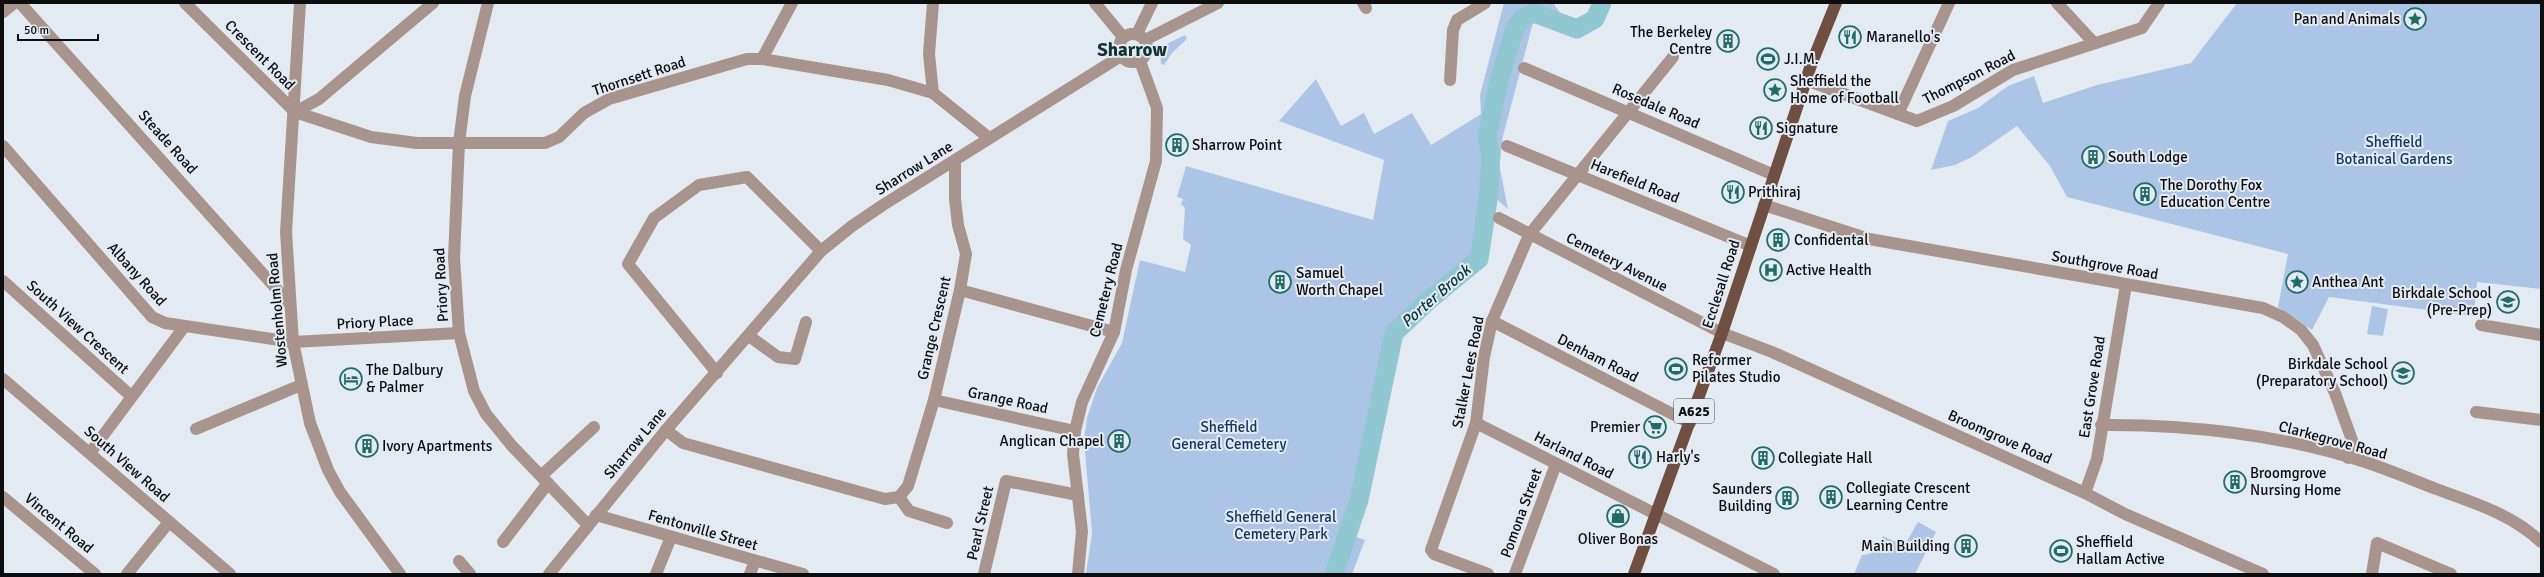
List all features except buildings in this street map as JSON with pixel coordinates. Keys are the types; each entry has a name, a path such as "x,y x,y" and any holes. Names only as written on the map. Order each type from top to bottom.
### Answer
{"main road":[{"name":"Ecclesall Road","path":"1634,574 1657,516 1722,333 1806,80 1836,3"}],"street":[{"path":"3,12 14,3"},
{"name":"Steade Road","path":"20,3 290,304"},
{"name":"Crescent Road","path":"185,3 295,112"},
{"name":"Wostenholm Road","path":"300,3 295,112 289,170 286,232 293,342 301,386 316,441 332,478 400,574"},
{"path":"295,112 319,99 433,3"},
{"name":"Priory Road","path":"488,3 465,96 459,142 454,258 459,334 474,391 479,403 512,446 588,525"},
{"path":"762,59 792,3"},
{"path":"933,3 929,54 933,93 989,138"},
{"path":"1095,3 1123,37"},
{"path":"1123,37 1118,46 1121,56 1130,62 1140,60 1146,54 1141,37 1152,3"},
{"path":"1123,37 1141,37 1218,3"},
{"path":"1450,80 1453,30 1457,20 1485,3"},
{"path":"1898,114 1949,3"},
{"path":"2057,3 2094,43"},
{"name":"Thompson Road","path":"1806,80 1917,121 1932,116 1981,91 2013,70 2142,28 2159,3"},
{"name":"Sharrow Lane","path":"549,574 666,430 717,373 821,251 852,226 989,138 1121,56"},
{"name":"Stalker Lees Road","path":"1488,574 1432,552 1476,423 1484,358 1492,321 1529,235 1673,57"},
{"name":"Thornsett Road","path":"295,112 371,138 417,144 459,142 545,143 559,137 584,113 609,99 734,61 762,59 888,80 933,93"},
{"name":"Cemetery Road","path":"1078,574 1082,531 1073,454 1074,431 1082,402 1114,332 1126,270 1156,161 1158,140 1157,108 1140,60"},
{"name":"Rosedale Road","path":"1524,68 1774,175"},
{"name":"Albany Road","path":"3,146 152,318 184,327 293,342"},
{"name":"Harefield Road","path":"1507,146 1750,246"},
{"name":"Grange Crescent","path":"899,497 908,486 934,400 960,290 966,254 958,225 955,199 955,161"},
{"path":"717,373 628,264 654,218 699,185 747,177 821,251"},
{"name":"Southgrove Road","path":"1764,205 1869,238 2126,285 2263,308 2283,317 2301,330 2314,345 2335,393 2352,440 2348,458"},
{"name":"Cemetery Avenue","path":"1499,218 1529,235 1722,333"},
{"name":"South View Crescent","path":"3,281 131,396"},
{"name":"East Grove Road","path":"2085,493 2097,459 2101,425 2126,285"},
{"path":"960,290 1114,332"},
{"name":"Denham Road","path":"1492,321 1690,423"},
{"path":"749,336 778,356 795,359 806,322"},
{"path":"2481,325 2541,335"},
{"path":"90,453 131,396 184,327"},
{"name":"Broomgrove Road","path":"1722,333 1772,352 2085,493 2125,514 2263,574"},
{"name":"Priory Place","path":"293,342 459,334"},
{"name":"South View Road","path":"3,379 230,574"},
{"path":"196,429 301,386"},
{"name":"Grange Road","path":"934,400 1074,431"},
{"path":"2476,412 2541,420"},
{"name":"Harland Road","path":"1476,423 1774,574"},
{"name":"Clarkegrove Road","path":"2101,425 2185,427 2267,439 2364,462 2511,519 2541,542"},
{"path":"503,542 544,480 594,427"},
{"path":"666,430 683,442 885,499 899,497 909,511 947,523"},
{"name":"Pomona Street","path":"1515,574 1556,464"},
{"name":"Pearl Street","path":"984,574 1006,481 1078,496"},
{"name":"Vincent Road","path":"3,497 95,574"},
{"name":"Fentonville Street","path":"596,515 803,574"},
{"path":"127,574 169,522"},
{"path":"656,574 671,537"},
{"path":"2372,574 2377,543 2451,574"},
{"path":"459,561 470,574"},
{"path":"750,574 754,561"}],"green space":[{"name":"Sheffield General Cemetery","path":"1504,3 1553,3 1574,32 1534,19 1503,136 1499,164 1508,209 1494,197 1487,243 1475,262 1427,300 1393,333 1361,476 1324,574 1086,574 1092,533 1084,440 1087,418 1097,388 1122,343 1140,260 1185,272 1191,245 1183,239 1185,208 1181,204 1183,199 1177,197 1186,166 1373,220 1384,160 1279,121 1316,79 1341,126 1364,113 1374,134 1412,113 1431,145 1481,114 1480,95"},
{"name":"Sheffield Botanical Gardens","path":"2237,3 2541,3 2541,289 2477,282 2474,316 2329,297 2312,330 2278,307 2288,254 2067,197 2050,166 2017,126 1972,157 1955,165 1931,170 1948,121 1978,108 2008,86 2034,76 2043,103 2097,85 2191,63"},
{"path":"1185,35 1187,39 1172,53 1164,65 1161,64 1162,52 1166,45"},
{"path":"2372,306 2388,309 2383,336 2367,334"},
{"path":"1918,522 1936,532 1915,574 1854,574 1862,555 1873,552 1883,536 1904,546"},
{"path":"1353,536 1365,540 1352,574 1340,574"}],"shaded area":[{"path":"1598,3 1605,3 1599,19 1591,28 1580,34 1579,25 1593,17"}],"waterway":[{"name":"Porter Brook","path":"1334,574 1359,500 1394,333 1428,301 1479,259 1488,200 1491,155 1487,137 1499,81 1515,28 1523,18 1534,13 1577,29 1595,19 1602,3"}],"place":[{"name":"Pan and Animals","path":"2415,19"},
{"name":"Maranello's","path":"1850,37"},
{"name":"The Berkeley Centre","path":"1728,41"},
{"name":"J.I.M.","path":"1768,59"},
{"name":"Sheffield the Home of Football","path":"1775,90"},
{"name":"Signature","path":"1761,128"},
{"name":"Sharrow Point","path":"1177,145"},
{"name":"South Lodge","path":"2093,157"},
{"name":"Prithiraj","path":"1733,192"},
{"name":"The Dorothy Fox Education Centre","path":"2145,194"},
{"name":"Confidental","path":"1778,240"},
{"name":"Active Health","path":"1771,270"},
{"name":"Samuel Worth Chapel","path":"1280,282"},
{"name":"Anthea Ant","path":"2297,282"},
{"name":"Birkdale School (Pre-Prep)","path":"2508,302"},
{"name":"Reformer Pilates Studio","path":"1676,369"},
{"name":"Birkdale School (Preparatory School)","path":"2403,373"},
{"name":"The Dalbury & Palmer","path":"351,379"},
{"name":"Premier","path":"1655,427"},
{"name":"Anglican Chapel","path":"1119,441"},
{"name":"Ivory Apartments","path":"367,446"},
{"name":"Harly's","path":"1640,457"},
{"name":"Collegiate Hall","path":"1763,458"},
{"name":"Broomgrove Nursing Home","path":"2235,482"},
{"name":"Collegiate Crescent Learning Centre","path":"1831,497"},
{"name":"Saunders Building","path":"1787,498"},
{"name":"Oliver Bonas","path":"1618,516"},
{"name":"Main Building","path":"1966,546"},
{"name":"Sheffield Hallam Active","path":"2061,551"}],"district":[{"name":"Sharrow","path":"1132,50"}],"park label":[{"name":"Sheffield General Cemetery Park","path":"1281,526"}]}
